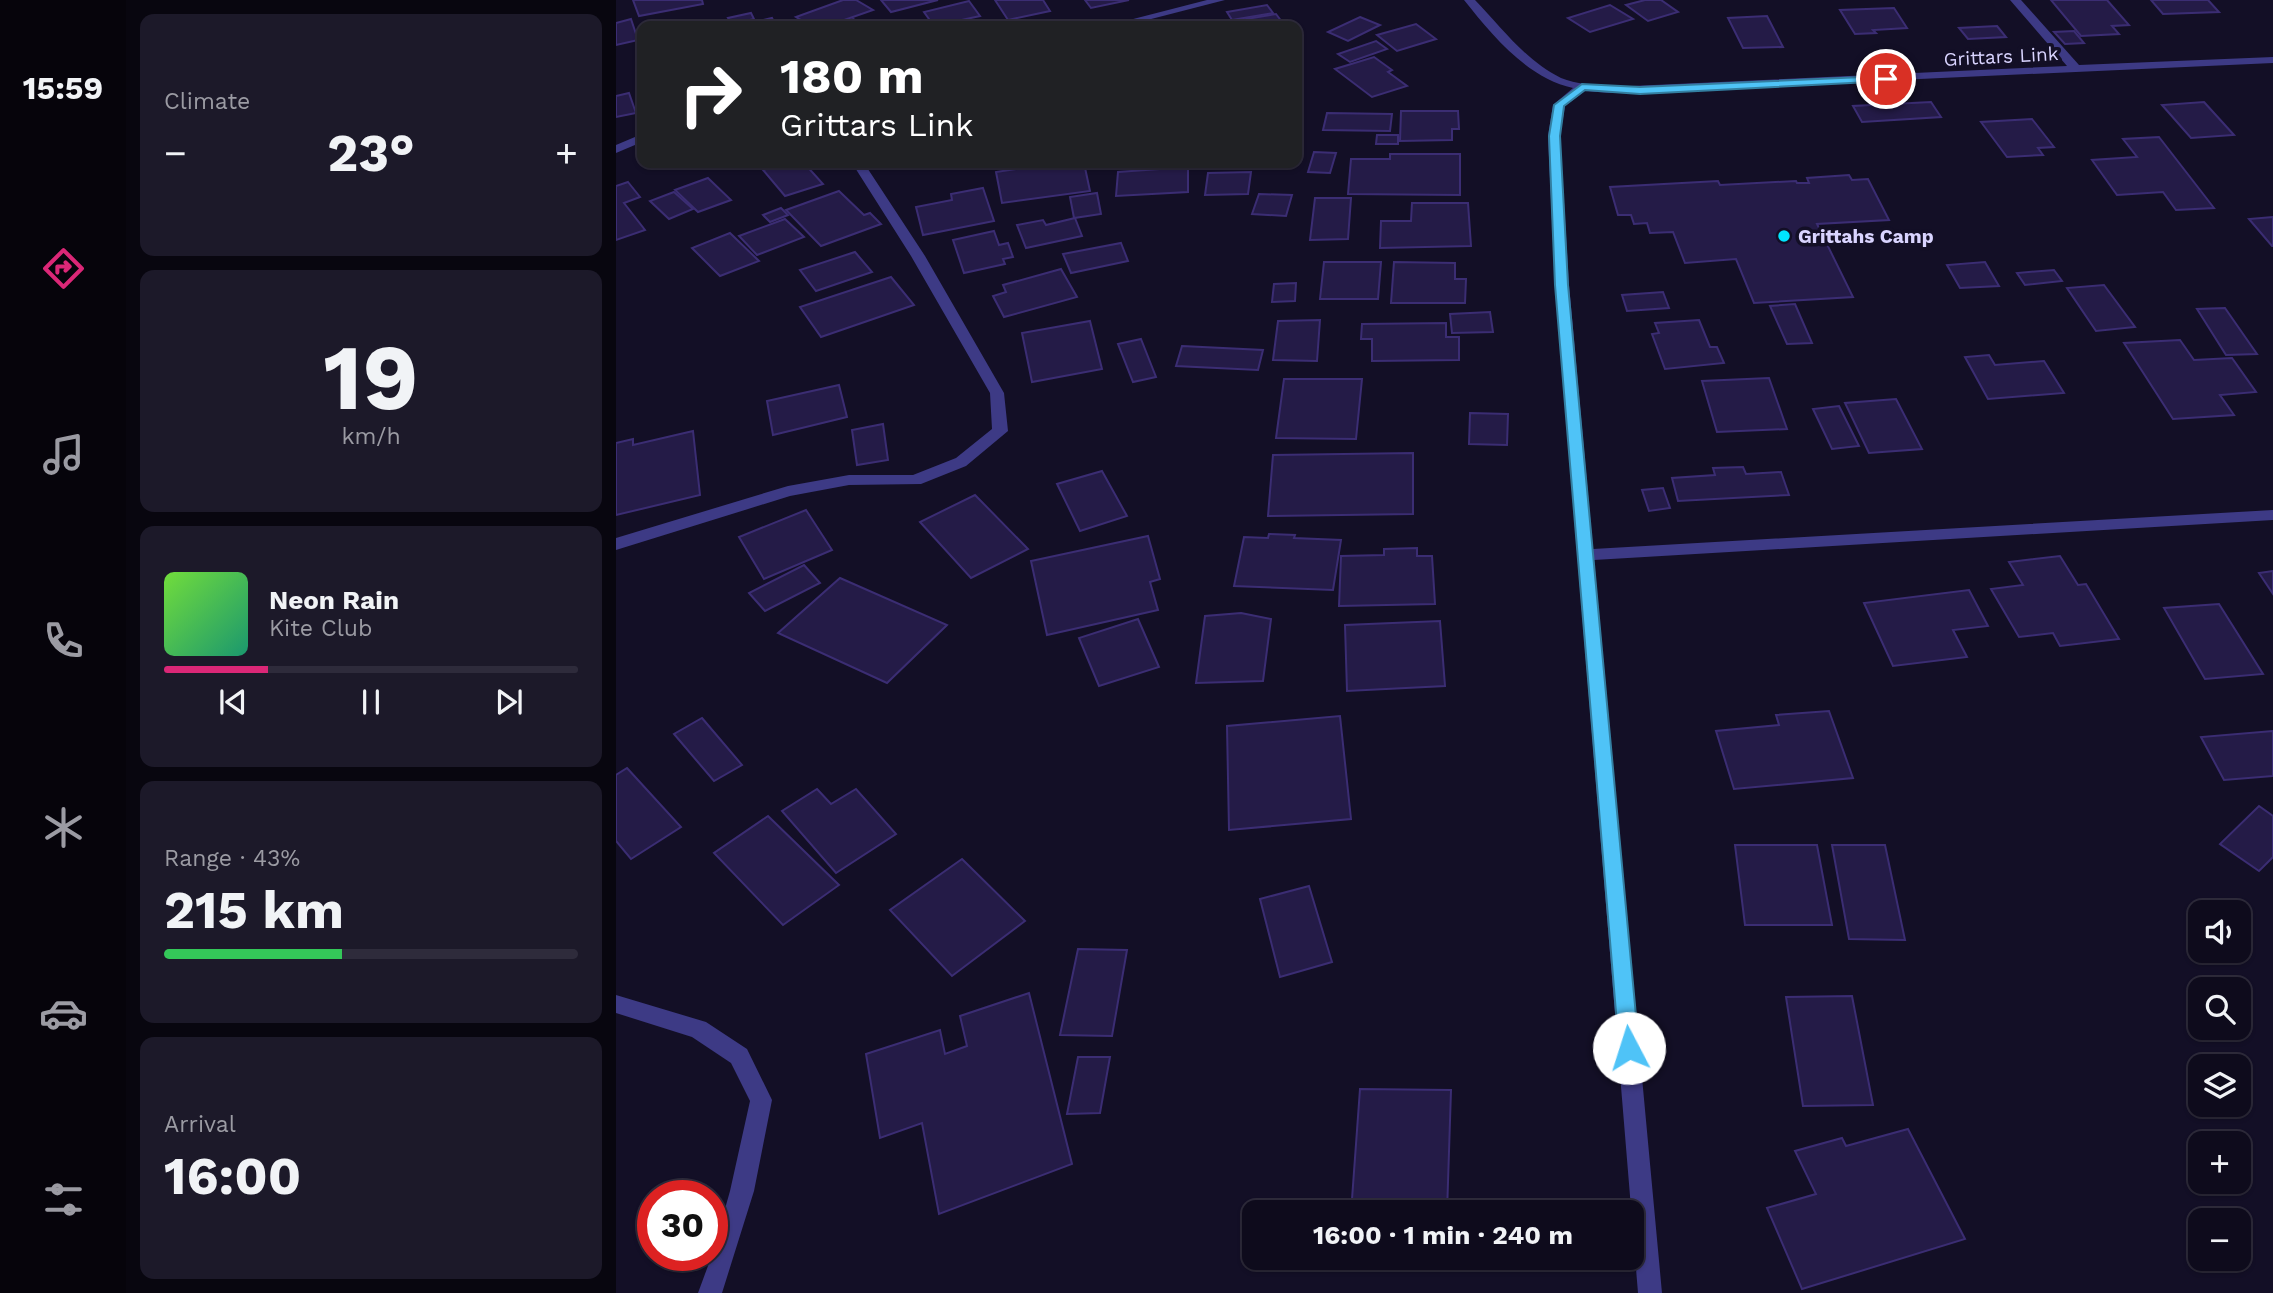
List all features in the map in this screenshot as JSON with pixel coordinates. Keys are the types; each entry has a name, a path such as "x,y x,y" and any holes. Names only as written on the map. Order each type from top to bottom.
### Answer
{"street":[{"path":"1132,21 1220,0"},
{"name":"Grittars Link","path":"1469,0 1538,68 1558,80 1582,87 1640,91 2273,60"},
{"path":"2015,0 2077,70"},
{"path":"1582,87 1559,105 1555,136 1562,285 1650,1293"},
{"path":"616,149 637,140"},
{"path":"616,544 788,491 849,480 915,480 961,462 1000,431 998,393 918,256 861,168"},
{"path":"1586,555 2273,515"},
{"path":"616,1004 698,1029 739,1056 761,1100 742,1191 710,1293"}],"building":[{"path":"633,0 702,0 703,4 639,16"},
{"path":"843,0 856,0 873,10 841,21 803,21 796,17"},
{"path":"881,0 938,0 891,12"},
{"path":"995,0 1043,0 1050,11 1008,20"},
{"path":"1085,0 1129,0 1091,8"},
{"path":"1645,0 1661,0 1678,12 1648,21 1626,5"},
{"path":"2051,0 2107,0 2129,25 2112,26 2119,34 2081,36"},
{"path":"2151,0 2208,0 2219,12 2163,14"},
{"path":"969,1 980,16 957,21 930,21 924,12"},
{"path":"1267,5 1273,13 1232,20 1227,12"},
{"path":"1610,5 1633,19 1590,32 1568,18"},
{"path":"1894,8 1907,28 1855,34 1840,10"},
{"path":"751,13 754,19 730,21 728,18"},
{"path":"1276,14 1281,21 1234,21"},
{"path":"1767,16 1783,47 1743,48 1728,18"},
{"path":"1360,17 1380,25 1348,41 1328,32"},
{"path":"631,19 637,40 616,45 616,23"},
{"path":"1416,24 1436,39 1397,51 1377,35"},
{"path":"1997,26 2006,37 1968,39 1959,28"},
{"path":"2074,31 2084,43 2065,44 2054,32"},
{"path":"1376,41 1387,49 1350,62 1338,54"},
{"path":"1374,57 1392,70 1388,72 1407,86 1372,97 1335,69"},
{"path":"629,93 636,113 616,117 616,96"},
{"path":"1931,102 1941,117 1862,122 1853,106"},
{"path":"2204,102 2234,135 2191,138 2162,105"},
{"path":"1401,111 1458,111 1459,129 1452,129 1452,140 1400,141"},
{"path":"1327,113 1392,114 1390,131 1323,130"},
{"path":"2032,119 2054,147 2038,148 2043,155 2007,157 1981,122"},
{"path":"1377,135 1398,135 1398,144 1376,144"},
{"path":"2159,137 2214,208 2176,210 2163,192 2117,195 2092,160 2137,157 2123,139"},
{"path":"1314,152 1336,153 1330,173 1308,172"},
{"path":"1390,154 1460,154 1460,195 1348,194 1351,159 1390,159"},
{"path":"809,168 823,184 785,196 763,170"},
{"path":"1022,168 1085,168 1090,191 1002,203 996,172"},
{"path":"1188,168 1188,192 1116,196 1118,172"},
{"path":"1251,172 1248,194 1205,195 1208,173"},
{"path":"1849,175 1852,180 1868,179 1889,220 1817,224 1853,297 1754,303 1736,259 1685,263 1673,232 1650,233 1647,223 1634,224 1631,215 1618,215 1610,187 1718,181 1720,185 1796,181 1809,183 1807,178"},
{"path":"708,178 731,200 698,212 675,190"},
{"path":"628,182 640,197 624,203 645,230 616,240 616,186"},
{"path":"983,188 994,221 923,235 916,207 952,200 951,194"},
{"path":"839,191 864,215 870,213 881,224 821,246 786,210"},
{"path":"674,192 693,209 669,219 650,201"},
{"path":"1097,193 1101,214 1074,218 1070,197"},
{"path":"1259,194 1292,195 1286,216 1252,214"},
{"path":"1315,198 1351,198 1348,239 1310,240"},
{"path":"1412,203 1468,203 1471,246 1380,248 1381,221 1411,221"},
{"path":"781,208 788,215 770,222 763,215"},
{"path":"2273,217 2273,246 2272,246 2249,219"},
{"path":"1075,218 1082,236 1026,248 1017,225 1043,220 1046,225"},
{"path":"785,219 804,237 757,255 739,236"},
{"path":"994,231 999,245 1008,243 1013,257 1003,259 1005,264 964,273 953,240"},
{"path":"730,233 759,261 720,276 692,248"},
{"path":"1121,243 1128,261 1071,273 1063,254"},
{"path":"855,252 872,272 816,291 800,270"},
{"path":"1324,262 1381,262 1378,299 1320,299"},
{"path":"1394,262 1455,263 1455,279 1466,279 1465,303 1391,303"},
{"path":"1985,262 1999,286 1960,288 1947,265"},
{"path":"1061,269 1077,297 1004,317 993,296 1006,292 1003,285"},
{"path":"2054,270 2062,281 2025,285 2017,273"},
{"path":"891,277 914,305 821,337 800,307"},
{"path":"1296,283 1295,301 1272,302 1274,284"},
{"path":"2104,285 2135,327 2096,331 2067,288"},
{"path":"1663,292 1669,308 1627,311 1622,295"},
{"path":"1795,304 1812,343 1787,344 1770,306"},
{"path":"2225,308 2257,354 2226,355 2197,309"},
{"path":"1490,312 1493,332 1452,333 1450,314"},
{"path":"1320,320 1317,361 1273,360 1278,321"},
{"path":"1699,320 1710,347 1717,347 1724,363 1665,369 1652,334 1659,333 1655,323"},
{"path":"1090,321 1102,369 1032,382 1022,333"},
{"path":"1446,323 1446,337 1459,337 1459,360 1372,361 1372,339 1361,339 1362,324"},
{"path":"1141,339 1156,377 1133,382 1118,344"},
{"path":"2180,340 2194,360 2232,358 2256,392 2220,395 2234,415 2173,419 2124,343"},
{"path":"1182,346 1263,350 1258,370 1176,366"},
{"path":"1989,355 1995,365 2044,361 2064,393 1988,399 1965,357"},
{"path":"1769,378 1787,429 1717,432 1702,381"},
{"path":"1284,379 1362,379 1356,439 1276,438"},
{"path":"839,385 847,417 773,435 767,401"},
{"path":"1896,399 1922,449 1869,453 1845,403"},
{"path":"1839,406 1859,446 1832,449 1813,409"},
{"path":"1470,413 1508,414 1507,445 1469,444"},
{"path":"883,424 888,460 857,465 852,430"},
{"path":"693,431 700,495 616,515 616,443 633,439 633,445"},
{"path":"1413,453 1413,514 1268,516 1273,455"},
{"path":"1743,467 1746,474 1781,472 1789,495 1678,501 1672,478 1715,475 1713,468"},
{"path":"1102,471 1127,516 1080,531 1057,484"},
{"path":"1663,488 1670,508 1649,511 1642,490"},
{"path":"975,495 1028,549 971,578 920,522"},
{"path":"806,510 832,550 764,579 739,537"},
{"path":"1269,534 1341,540 1333,590 1234,586 1244,537 1268,538"},
{"path":"1148,536 1160,579 1150,582 1158,610 1047,635 1031,561"},
{"path":"1417,548 1417,556 1432,556 1435,604 1339,606 1341,556 1384,555 1384,549"},
{"path":"2060,556 2078,585 2086,584 2119,639 2060,646 2053,633 2019,637 1991,589 2023,585 2009,562"},
{"path":"804,565 820,583 765,611 749,593"},
{"path":"2273,571 2273,594 2259,573"},
{"path":"840,578 947,625 887,683 778,633"},
{"path":"1969,590 1988,626 1953,630 1967,657 1893,666 1864,603"},
{"path":"2219,604 2263,674 2205,679 2164,608"},
{"path":"1241,613 1271,619 1263,681 1196,683 1205,616"},
{"path":"1138,619 1159,667 1099,686 1079,638"},
{"path":"1440,621 1445,686 1347,691 1345,625"},
{"path":"1829,711 1853,778 1734,789 1716,731 1779,725 1776,715"},
{"path":"1340,716 1351,819 1229,830 1227,726"},
{"path":"702,718 742,765 714,781 674,734"},
{"path":"2273,731 2273,776 2224,780 2201,737"},
{"path":"627,768 681,827 631,859 616,841 616,775"},
{"path":"817,789 831,804 856,789 896,834 836,873 782,811"},
{"path":"2259,806 2273,816 2273,857 2259,871 2220,844"},
{"path":"768,816 839,885 783,925 714,853"},
{"path":"1735,845 1817,845 1832,925 1745,925"},
{"path":"1832,845 1885,845 1905,940 1849,939"},
{"path":"962,859 1025,921 952,976 890,910"},
{"path":"1309,886 1332,962 1280,977 1260,899"},
{"path":"1078,949 1127,950 1112,1036 1060,1035"},
{"path":"1029,993 1072,1164 939,1214 922,1123 880,1138 866,1054 940,1030 945,1054 967,1046 960,1016"},
{"path":"1852,996 1873,1105 1803,1106 1786,997"},
{"path":"1078,1057 1110,1057 1100,1113 1067,1114"},
{"path":"1360,1089 1451,1090 1447,1200 1352,1200"},
{"path":"1908,1129 1965,1239 1802,1289 1767,1208 1816,1194 1795,1151 1842,1138 1846,1146"}],"place":[{"name":"Grittahs Camp","path":"1784,236"}],"route":[{"path":"1629,1048 1562,285 1555,136 1559,105 1582,87 1640,91 1886,79"}]}
